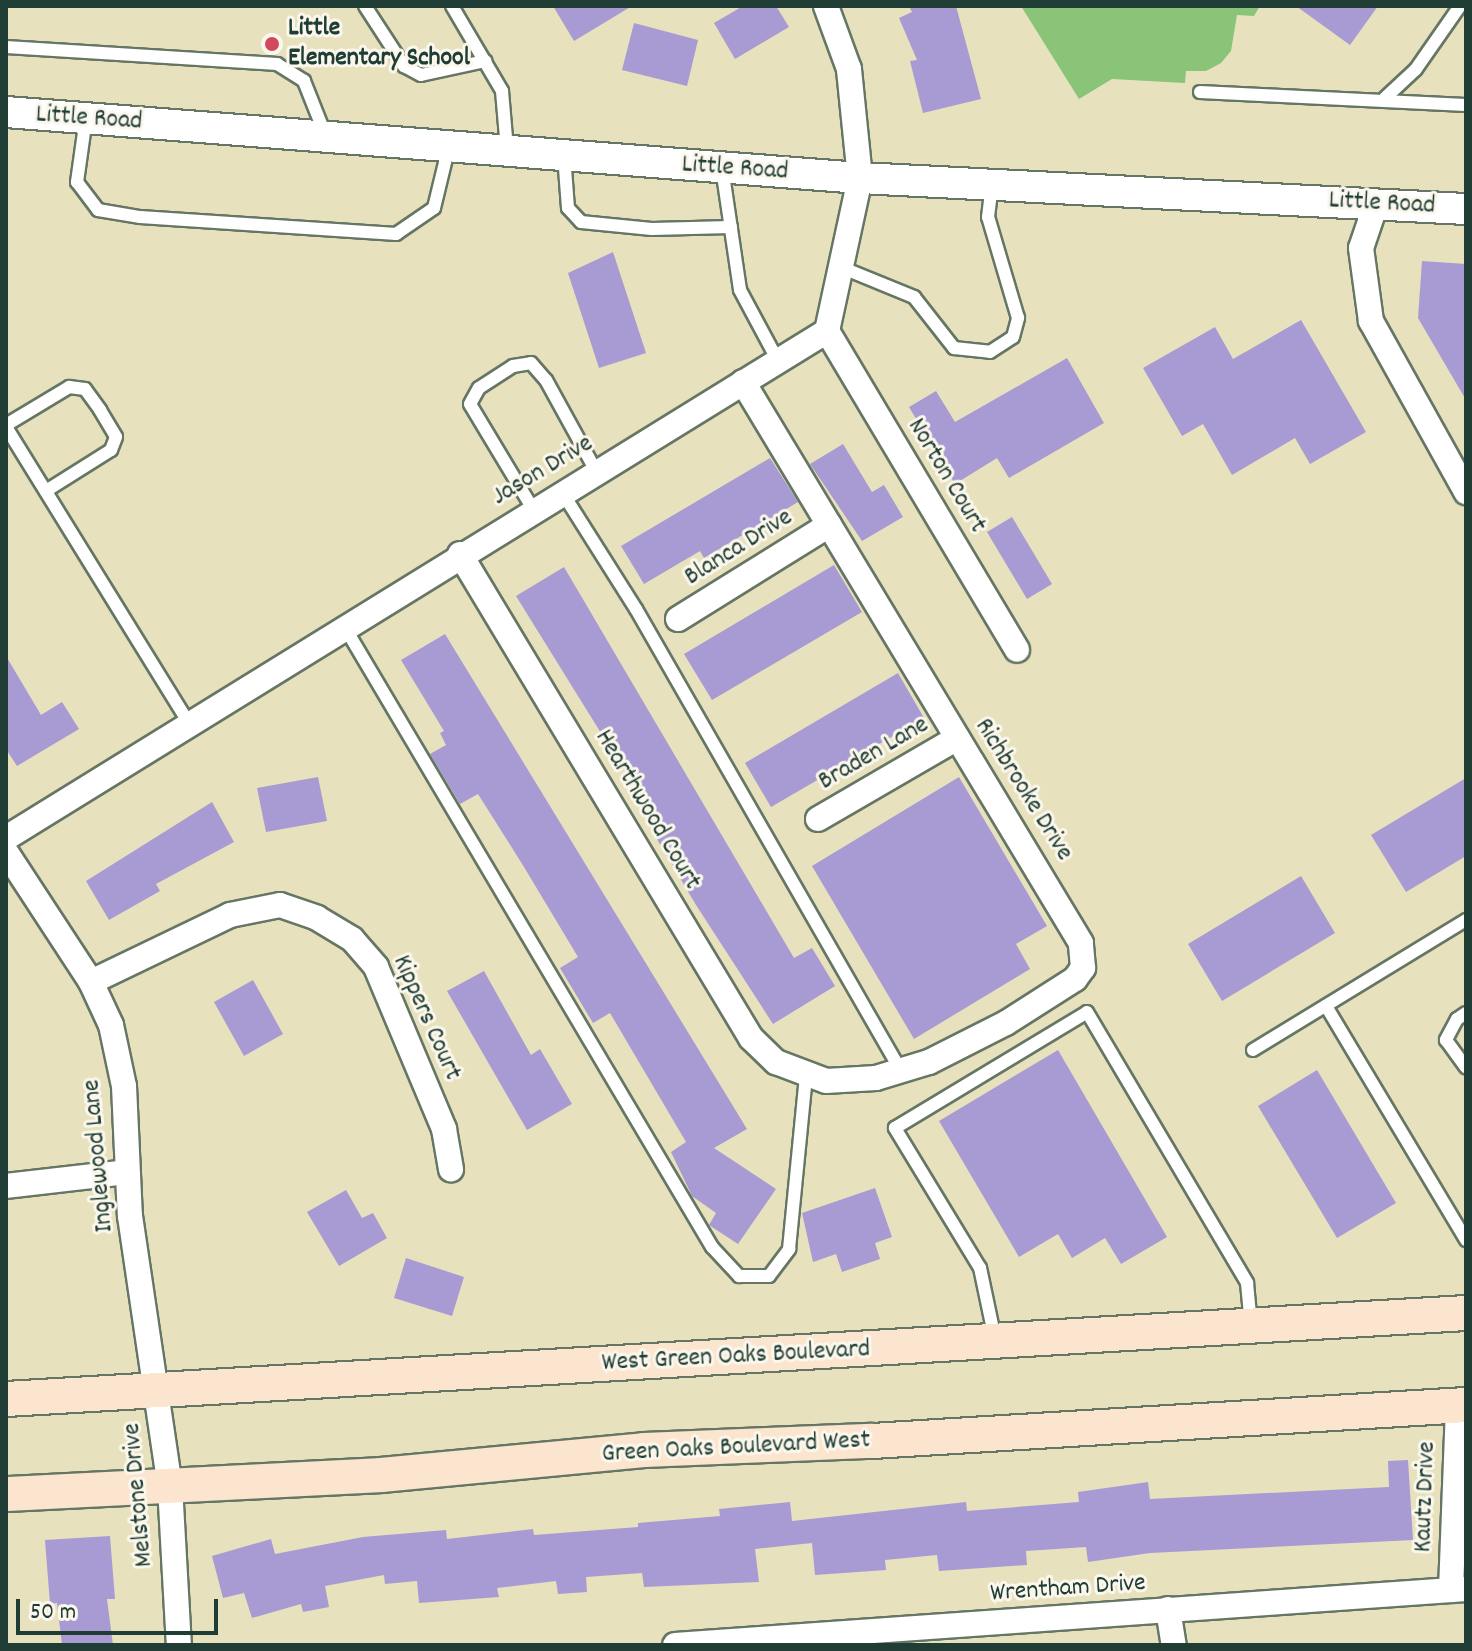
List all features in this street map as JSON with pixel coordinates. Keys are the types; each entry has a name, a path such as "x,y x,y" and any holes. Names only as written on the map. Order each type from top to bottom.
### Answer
{"main road":[{"name":"West Green Oaks Boulevard","path":"6,1399 1466,1313"},
{"name":"Green Oaks Boulevard West","path":"6,1494 381,1475 644,1450 904,1440 1462,1405"}],"street":[{"path":"826,6 849,69 860,178 827,331"},
{"name":"Little Road","path":"6,112 860,178 1466,209"},
{"path":"1376,204 1361,248 1371,321 1466,492"},
{"name":"Jason Drive","path":"6,838 460,554 827,331"},
{"name":"Norton Court","path":"827,331 1017,650"},
{"name":"Richbrooke Drive","path":"743,382 1072,923 1083,968 1075,979 1006,1023 901,1071 850,1082 806,1076"},
{"name":"Blanca Drive","path":"678,619 829,525"},
{"name":"Hearthwood Court","path":"460,554 751,1038 776,1062 806,1076"},
{"name":"Braden Lane","path":"818,819 957,738"},
{"name":"Inglewood Lane","path":"6,852 91,982 111,1025 124,1086 127,1172 157,1388"},
{"name":"Kippers Court","path":"91,982 230,915 280,905 317,918 352,939 376,967 444,1129 451,1169"},
{"path":"6,1186 127,1172"},
{"name":"Melstone Drive","path":"157,1388 170,1486 179,1645"},
{"name":"Kautz Drive","path":"1458,1590 1462,1405"},
{"name":"Wrentham Drive","path":"675,1645 1458,1590"},
{"path":"1168,1609 1174,1645"}],"lane":[{"path":"365,6 404,66 421,75 485,61"},
{"path":"452,6 502,91 508,151"},
{"path":"1385,98 1416,69 1460,6"},
{"path":"6,47 277,64 304,81 327,137"},
{"path":"1200,92 1385,98 1466,105"},
{"path":"86,118 77,182 98,210 140,217 396,234 434,208 449,146"},
{"path":"564,155 568,208 581,222 652,229 731,227"},
{"path":"722,168 740,290 778,361"},
{"path":"843,268 914,297 954,348 990,352 1013,337 1018,318 988,217 992,185"},
{"path":"533,509 470,404 479,388 513,366 531,363 546,380 596,471"},
{"path":"46,491 111,450 116,437 85,389 69,387 6,426 46,491 189,723"},
{"path":"562,492 636,609 901,1071"},
{"path":"344,626 712,1247 739,1276 769,1276 789,1249 806,1076"},
{"path":"1253,1050 1466,920"},
{"path":"1326,1006 1466,1240"},
{"path":"996,1343 980,1268 895,1128 1087,1012 1247,1283 1251,1327"},
{"path":"1466,1013 1457,1019 1446,1040 1466,1068"}],"green space":[{"path":"1021,6 1260,6 1254,16 1237,15 1231,51 1221,63 1206,71 1186,71 1185,83 1112,79 1079,99"}],"building":[{"path":"553,6 632,6 574,41"},
{"path":"743,6 776,6 789,27 735,59 714,23"},
{"path":"909,6 956,6 981,99 923,113 910,61 917,60 899,18 912,12"},
{"path":"1296,6 1378,6 1350,45"},
{"path":"634,23 698,40 687,86 622,70"},
{"path":"613,252 646,353 599,368 568,273"},
{"path":"1422,261 1466,264 1466,400 1418,318"},
{"path":"1301,320 1366,432 1310,464 1295,438 1232,475 1203,424 1182,436 1143,368 1215,327 1233,359"},
{"path":"1067,358 1104,423 1009,478 997,458 955,484 909,407 936,391 955,422"},
{"path":"843,444 872,492 884,485 903,517 862,541 810,464"},
{"path":"770,458 798,502 704,558 700,551 644,584 621,546"},
{"path":"1012,517 1052,584 1027,599 987,532"},
{"path":"834,565 862,612 712,700 684,654"},
{"path":"564,567 794,958 812,948 835,986 773,1024 696,905 651,829 658,825 516,596"},
{"path":"445,634 747,1129 714,1148 776,1189 738,1244 709,1225 716,1213 692,1196 671,1152 686,1142 610,1013 593,1023 560,968 578,957 524,867 478,794 460,804 430,754 446,745 440,733 444,731 401,660"},
{"path":"6,656 41,715 62,702 79,729 17,766 6,749"},
{"path":"898,673 924,718 771,807 745,763"},
{"path":"318,777 327,821 266,832 257,788"},
{"path":"959,777 1047,926 1016,944 1030,969 914,1039 812,866"},
{"path":"1466,778 1466,856 1406,892 1371,835"},
{"path":"212,802 234,842 156,884 160,891 109,920 86,881"},
{"path":"1301,876 1335,933 1222,1001 1188,944"},
{"path":"484,971 531,1055 540,1049 572,1104 527,1130 447,991"},
{"path":"253,980 283,1034 244,1056 214,1002"},
{"path":"1058,1050 1167,1237 1121,1264 1105,1238 1072,1258 1058,1234 1019,1257 939,1121"},
{"path":"1317,1070 1396,1203 1337,1238 1258,1106"},
{"path":"875,1188 892,1237 875,1243 880,1259 842,1272 836,1254 813,1262 802,1213"},
{"path":"346,1190 362,1218 373,1213 387,1238 339,1266 307,1212"},
{"path":"406,1258 464,1277 452,1316 394,1298"},
{"path":"1408,1460 1413,1540 1150,1553 1088,1562 1086,1547 1026,1551 1027,1565 939,1571 937,1555 885,1560 886,1570 815,1575 812,1543 755,1549 759,1582 644,1587 642,1573 586,1577 587,1592 558,1594 556,1581 497,1588 499,1597 419,1603 417,1581 385,1584 384,1575 325,1586 329,1607 303,1612 301,1604 252,1618 244,1593 223,1598 212,1556 271,1539 275,1554 363,1537 446,1530 447,1539 533,1529 534,1535 638,1527 638,1523 720,1516 719,1509 790,1502 792,1521 966,1502 967,1511 1079,1502 1078,1492 1148,1482 1150,1499 1389,1487 1388,1461"},
{"path":"110,1536 115,1599 107,1599 113,1645 62,1645 57,1603 50,1604 45,1540"}],"place":[{"name":"Little Elementary School","path":"272,44"}]}
